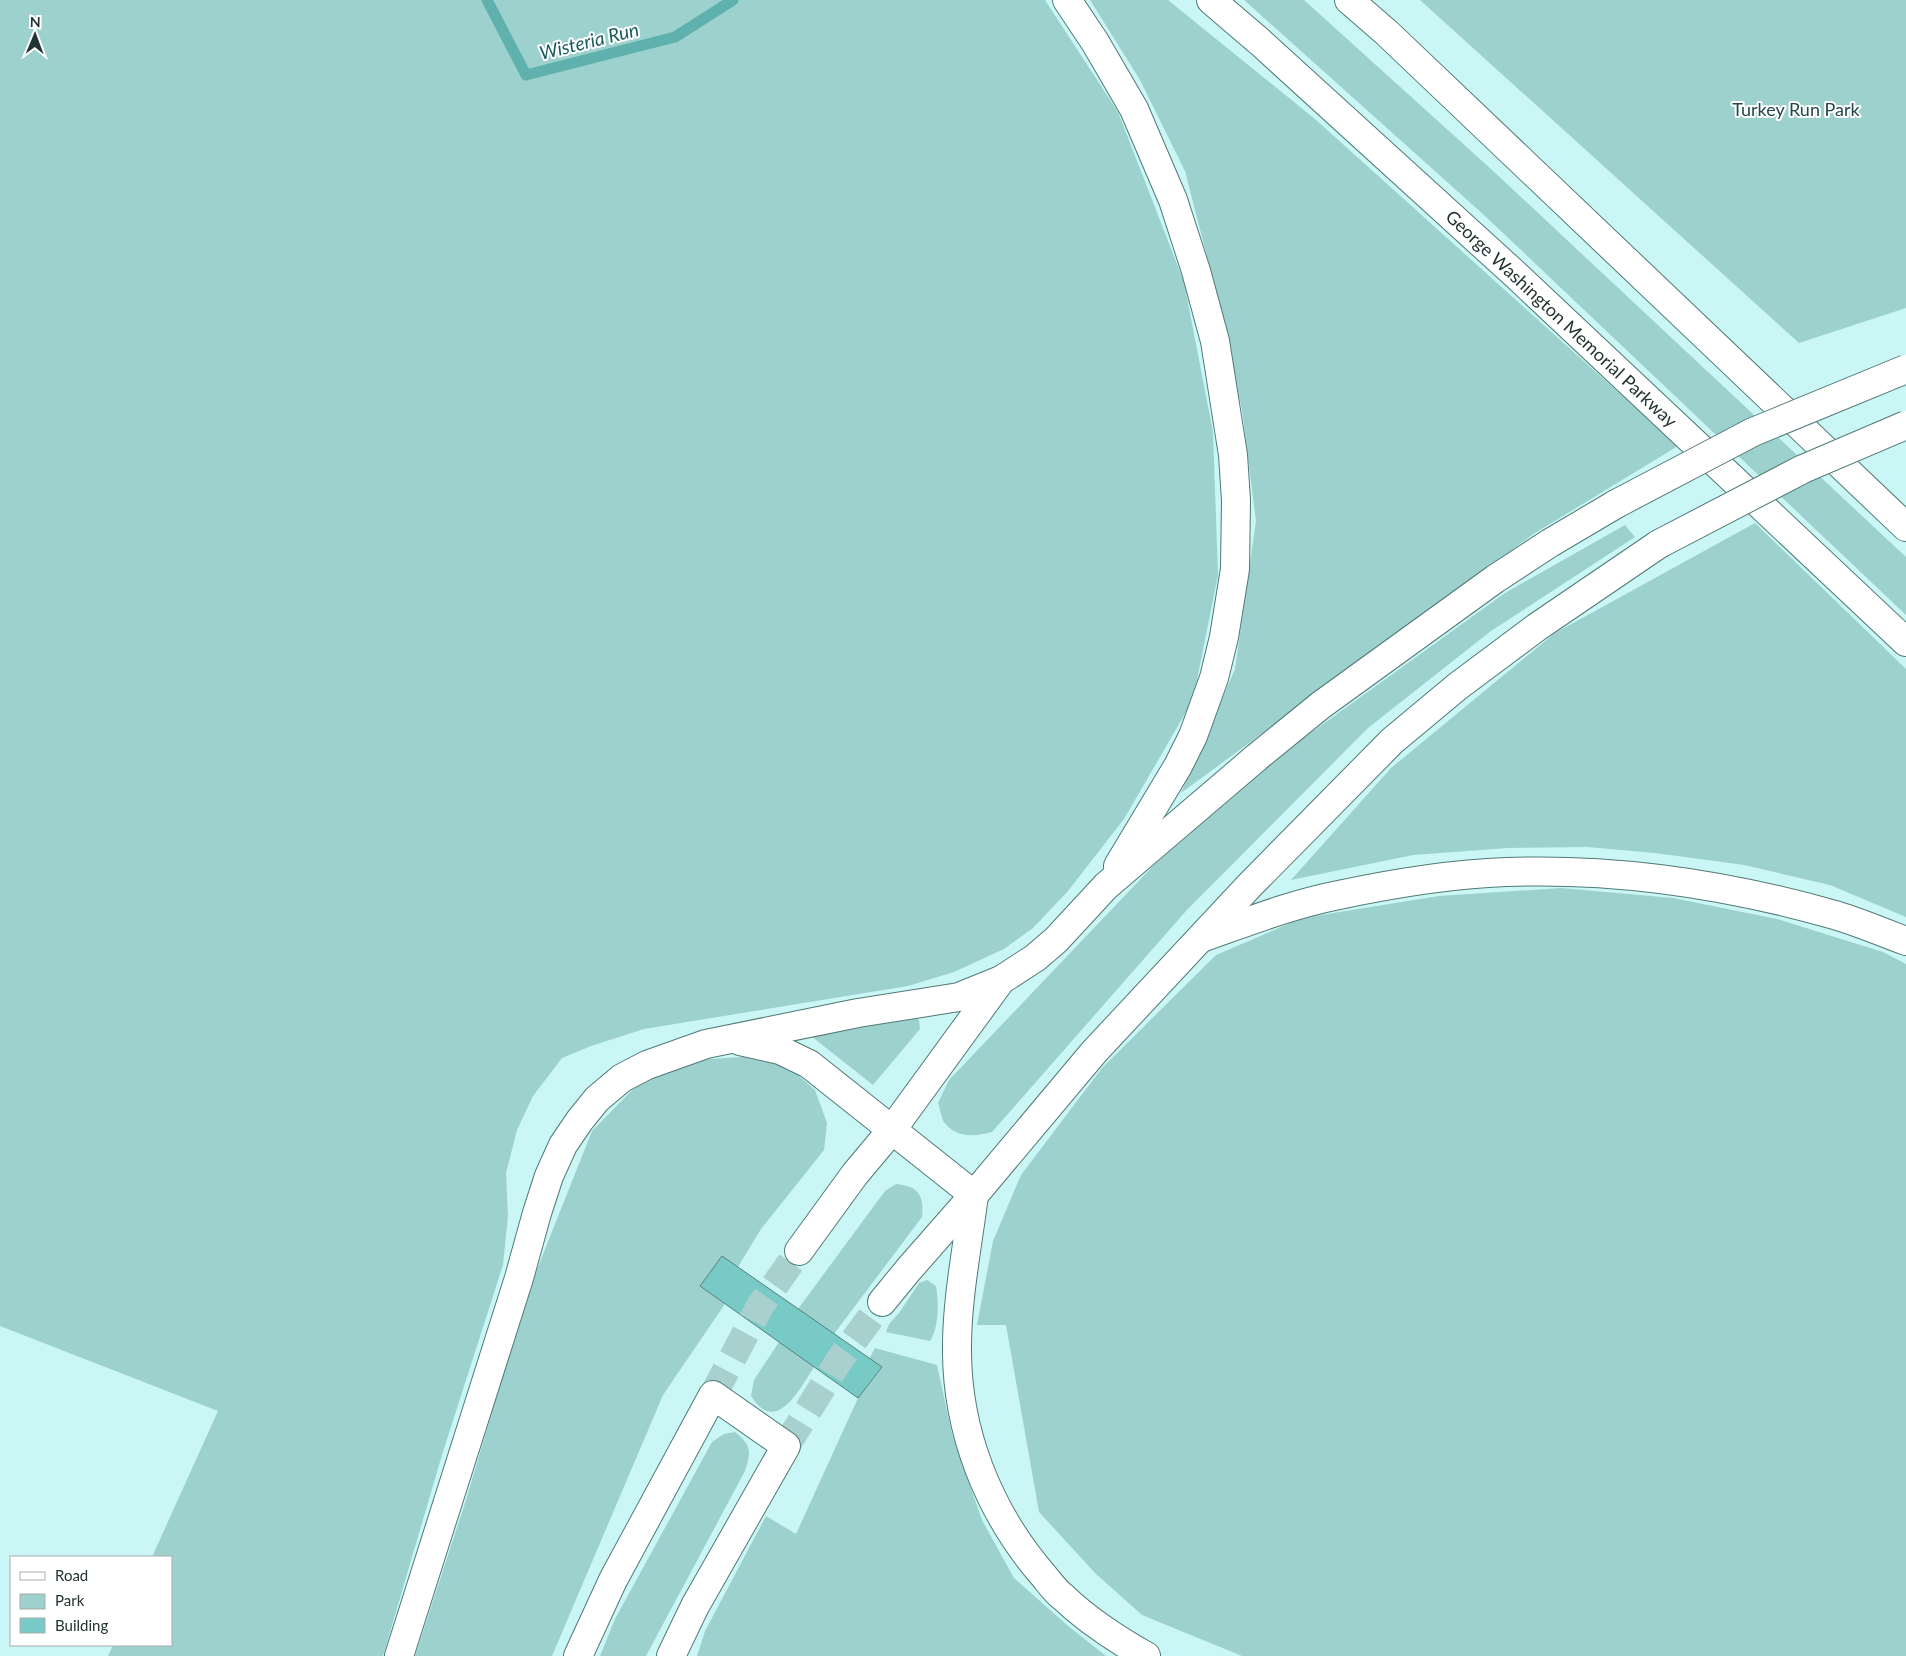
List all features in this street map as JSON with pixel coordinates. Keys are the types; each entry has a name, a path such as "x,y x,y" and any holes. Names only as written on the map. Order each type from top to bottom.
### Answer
{"main road":[{"path":"1067,0 1095,42 1134,109 1173,200 1196,271 1215,341 1233,455 1236,500 1235,569 1224,637 1214,678 1193,736 1178,766 1106,886"},
{"name":"George Washington Memorial Parkway","path":"1212,0 1517,276 1906,642"},
{"path":"1349,0 1387,33 1906,527"},
{"path":"399,1656 519,1278 536,1213 549,1176 563,1145 597,1099 622,1078 647,1065 706,1044 858,1013 959,997 1001,980 1035,958 1056,940 1106,886 1257,757 1321,706 1495,579 1550,542 1616,504 1753,432 1906,369"},
{"path":"882,1302 1094,1052 1249,886 1392,742 1458,686 1537,627 1659,544 1803,469 1906,425"},
{"path":"1884,506 1906,522"},
{"path":"1201,938 1244,922 1332,896 1418,880 1506,872 1588,873 1654,878 1743,891 1833,914 1906,940"},
{"path":"799,1251 1001,980"},
{"path":"731,1039 780,1050 809,1064 974,1195"},
{"path":"974,1195 957,1324 957,1349 961,1404 975,1458 998,1513 1026,1555 1062,1596 1105,1633 1146,1656"},
{"path":"578,1656 613,1580 713,1395 786,1446 699,1598 671,1656"}],"green space":[{"path":"0,0 1045,0 1118,112 1184,282 1213,432 1218,575 1193,700 1124,819 1068,891 1033,928 1004,949 954,972 908,986 644,1029 591,1046 562,1058 533,1096 517,1130 506,1173 508,1216 503,1265 442,1455 383,1656 108,1656 113,1646 172,1646 172,1556 152,1556 218,1411 0,1326"},
{"path":"1090,0 1168,0 1315,119 1678,446 1535,533 1181,793 1235,669 1256,521 1242,410 1214,284 1185,171 1140,80"},
{"path":"1244,0 1304,0 1491,169 1906,557 1906,615 1485,216"},
{"name":"Turkey Run Park","path":"1420,0 1906,0 1906,308 1799,343"},
{"path":"1755,523 1906,669 1906,917 1830,885 1744,865 1655,853 1587,847 1508,848 1413,855 1291,880 1391,768 1555,633"},
{"path":"1625,525 1635,537 1491,631 1368,728 1186,911 992,1132 979,1135 960,1134 944,1122 938,1103 949,1080 1154,865 1294,745 1505,593"},
{"path":"1561,888 1673,898 1777,919 1883,952 1906,964 1906,1656 1242,1656 1142,1615 1096,1574 1039,1512 1006,1325 977,1325 993,1241 1021,1175 1102,1068 1216,955 1302,918 1439,896"},
{"path":"914,1016 919,1020 920,1029 873,1085 811,1036"},
{"path":"754,1056 791,1069 815,1090 827,1123 824,1150 761,1229 738,1267 722,1256 700,1285 725,1304 663,1395 552,1656 415,1656 465,1503 528,1292 592,1131 643,1079 697,1060"},
{"path":"896,1184 910,1187 918,1193 922,1203 922,1217 834,1334 798,1309 885,1191"},
{"path":"927,1280 936,1286 938,1300 937,1322 930,1341 886,1332 889,1324 899,1313 919,1283"},
{"path":"779,1342 814,1367 794,1397 786,1405 778,1410 769,1412 760,1407 751,1396 754,1380"},
{"path":"875,1348 937,1365 952,1434 982,1520 1014,1578 1067,1625 1106,1656 697,1656 705,1631 766,1516 796,1534 858,1398 882,1368 869,1359"},
{"path":"735,1432 745,1441 749,1449 745,1471 646,1656 600,1656 615,1619 712,1442 724,1434"}],"building":[{"path":"722,1256 882,1367 858,1398 700,1286"}],"waterway":[{"name":"Wisteria Run","path":"487,0 526,75 675,37 733,0"}],"tunnel":[{"path":"713,1395 760,1306 799,1251"},
{"path":"786,1446 838,1362 882,1302"}]}
